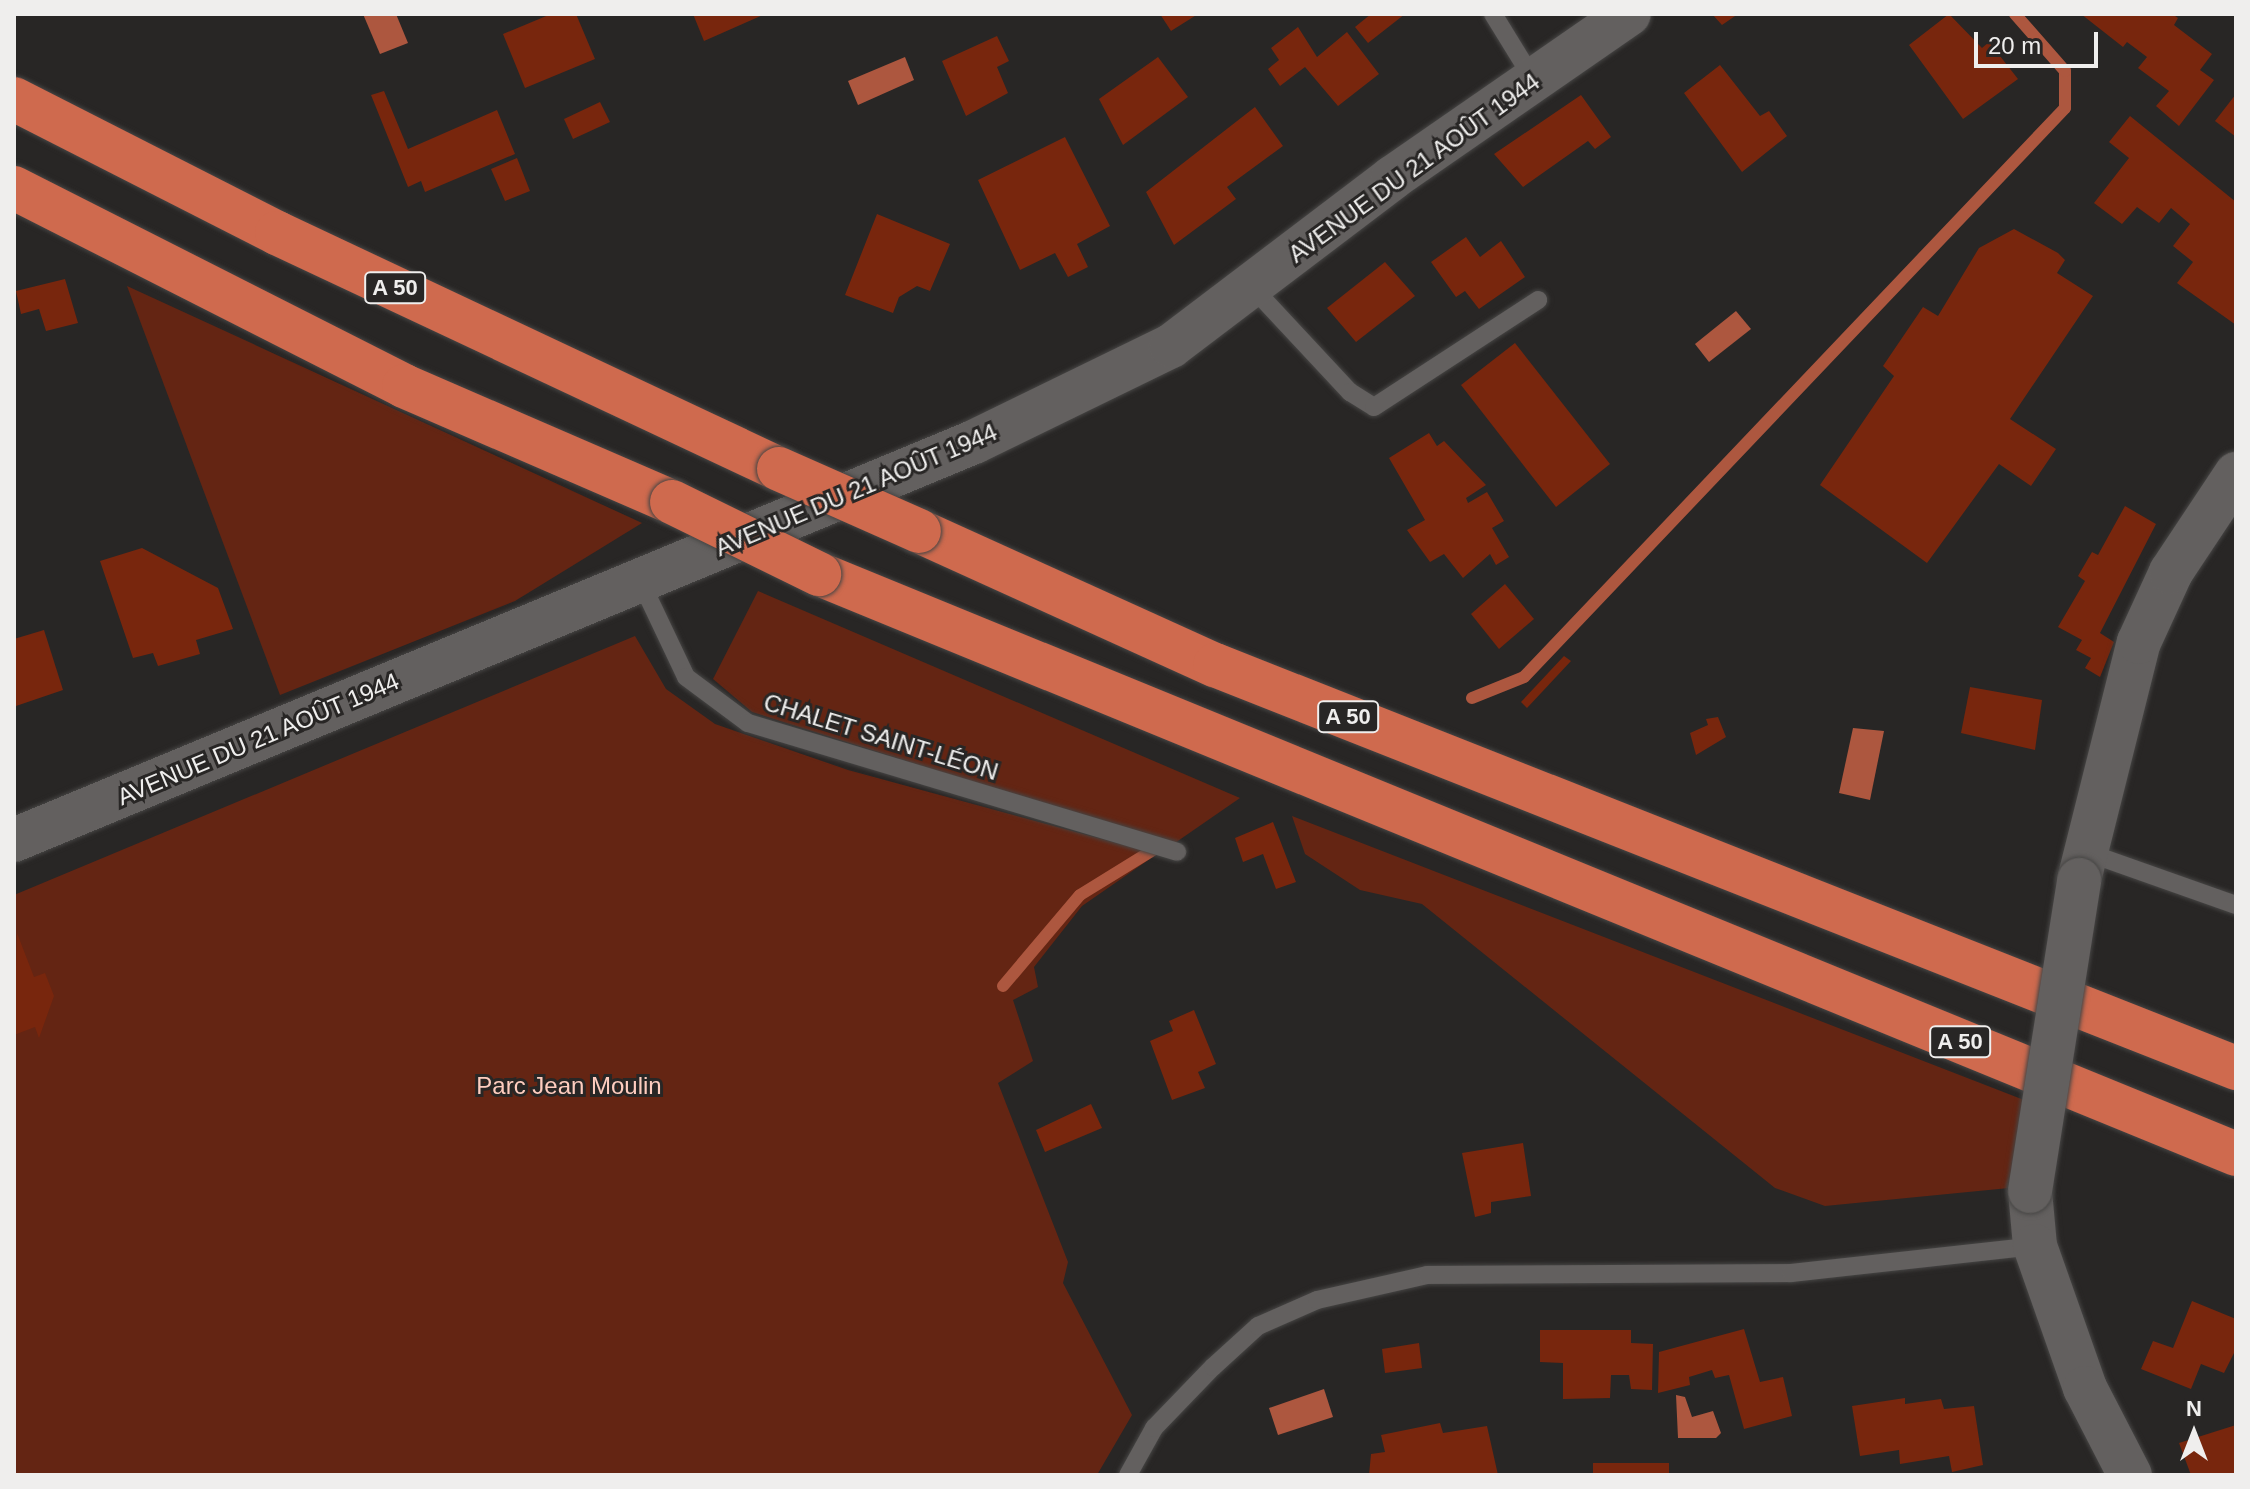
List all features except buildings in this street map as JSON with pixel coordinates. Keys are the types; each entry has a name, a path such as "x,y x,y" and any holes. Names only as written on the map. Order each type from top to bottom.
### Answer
{"highway":[{"name":"A 50","path":"14,99 277,233 779,469 1215,665 2236,1068"},
{"name":"A 50","path":"14,188 404,386 672,502 819,574 2236,1154"}],"main road":[{"name":"AVENUE DU 21 AOÛT 1944","path":"14,840 974,442 1171,346 1392,178 1629,14"},
{"path":"2130,1475 2085,1388 2035,1246 2030,1191 2082,866 2139,642 2171,572 2236,474"}],"lane":[{"path":"1493,14 1533,79"},
{"path":"1252,287 1350,392 1374,407 1538,300"},
{"name":"CHALET SAINT-LÉON","path":"640,580 686,677 748,723 1177,852"},
{"path":"2082,866 2236,905"},
{"path":"1128,1475 1154,1428 1213,1367 1258,1326 1317,1300 1427,1275 1791,1273 2035,1246"}],"green space":[{"path":"127,286 642,523 515,601 280,695"},
{"path":"758,591 1240,798 1172,845 752,712 713,679"},
{"name":"Parc Jean Moulin","path":"635,636 666,689 715,724 848,770 1157,854 1082,906 1034,967 1038,987 1013,1000 1033,1061 998,1083 1068,1262 1063,1283 1132,1415 1097,1475 14,1475 14,895"},
{"path":"1292,816 2024,1100 2009,1188 1825,1206 1775,1188 1422,904 1360,890 1305,854"}],"shaded area":[{"path":"363,14 396,14 408,43 380,54"},
{"path":"905,57 914,80 858,105 848,81"},
{"path":"1736,311 1751,329 1709,362 1695,344"},
{"path":"1853,728 1884,731 1870,800 1839,793"},
{"path":"1324,1389 1333,1417 1278,1435 1269,1408"},
{"path":"1676,1395 1685,1397 1692,1417 1713,1411 1721,1433 1716,1438 1678,1438"}],"waterway":[{"path":"1472,698 1524,677 2065,108 2065,71 2015,14"},
{"path":"1003,986 1080,895 1153,850"}]}
